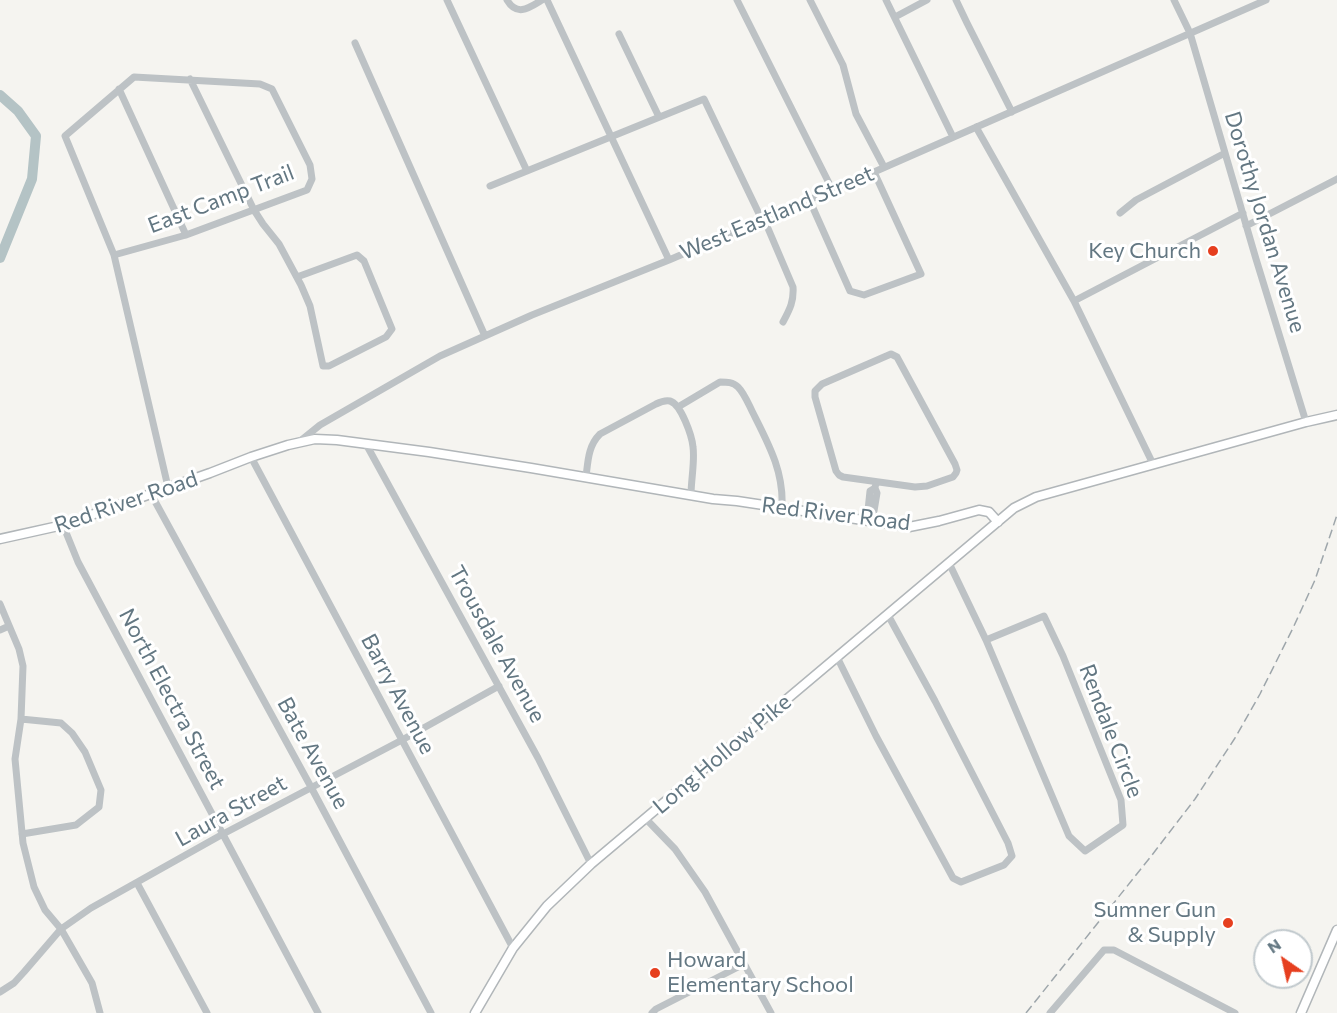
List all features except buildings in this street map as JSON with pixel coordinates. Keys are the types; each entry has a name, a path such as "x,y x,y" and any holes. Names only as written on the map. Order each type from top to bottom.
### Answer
{"main road":[{"path":"998,522 1014,508 1036,497 1337,415"},
{"name":"Red River Road","path":"315,439 366,444 782,508 869,518 909,527 979,510 989,512 998,522"},
{"name":"West Eastland Street","path":"251,457 315,439"},
{"name":"Red River Road","path":"0,539 63,525 251,457"},
{"name":"Long Hollow Pike","path":"475,1013 513,948 547,906 591,864 998,522"},
{"path":"1300,1013 1337,930"}],"street":[{"path":"447,0 527,171"},
{"path":"507,0 516,9 523,10 542,0"},
{"path":"547,0 669,260"},
{"path":"737,0 832,189"},
{"path":"810,0 843,65 856,114 884,167"},
{"path":"886,0 953,137"},
{"path":"895,17 927,0"},
{"path":"956,0 1012,112"},
{"name":"Dorothy Jordan Avenue","path":"1174,0 1190,33 1306,422"},
{"name":"West Eastland Street","path":"298,443 320,425 422,364 532,315 669,260 1012,112 1190,33 1249,3 1266,0"},
{"path":"619,34 658,117"},
{"path":"355,43 485,336"},
{"name":"East Camp Trail","path":"114,255 186,235 307,190 312,179 310,165 272,89 260,84 134,77 64,136 114,255 168,487"},
{"path":"190,80 262,225 279,244 297,277 310,306 323,366 329,366 386,337 392,329 364,261 357,255 297,277"},
{"path":"119,89 186,235"},
{"path":"490,186 704,99 793,286 792,307 783,322"},
{"path":"976,127 1074,301 1153,464"},
{"path":"1120,213 1136,200 1225,153"},
{"path":"809,199 850,291 864,295 921,274 874,172"},
{"path":"1246,225 1337,179"},
{"path":"1074,301 1243,213"},
{"path":"891,354 897,357 957,470 953,477 927,486 875,485 839,475 836,471 815,392 822,384 891,354"},
{"path":"678,407 720,382 728,382 739,387 774,458 782,487 782,508"},
{"path":"586,477 593,441 600,434 666,400 678,407 690,432 693,448 691,495"},
{"name":"Trousdale Avenue","path":"366,444 538,758 591,864"},
{"name":"Barry Avenue","path":"251,457 513,948"},
{"path":"869,518 874,511 877,493 875,485"},
{"name":"Bate Avenue","path":"151,494 431,1013"},
{"name":"North Electra Street","path":"63,525 78,562 318,1013"},
{"name":"Rendale Circle","path":"949,563 986,640 1069,836 1085,851 1124,825 1121,800 1051,628 1044,616 986,640"},
{"path":"0,604 19,649 23,666 21,719 15,759 23,843 34,887 45,910 61,930 92,983 100,1013"},
{"path":"837,657 876,736 953,878 961,882 1004,865 1012,856 1008,843 888,615"},
{"path":"0,630 9,626"},
{"name":"Laura Street","path":"0,992 14,983 61,930 91,908 223,834 499,686"},
{"path":"21,719 61,723 72,733 84,752 101,790 99,807 76,825 22,834"},
{"path":"646,819 675,849 705,892 771,1013"},
{"path":"137,883 207,1013"},
{"path":"1050,1013 1104,950 1114,950 1235,1013"},
{"path":"652,1013 744,963"}],"waterway":[{"path":"0,95 18,111 36,136 32,179 0,258"}],"railway":[{"path":"1026,1013 1195,799 1235,738 1260,694 1315,580 1337,515"}],"place":[{"name":"Key Church","path":"1213,251"},
{"name":"Sumner Gun & Supply","path":"1228,923"},
{"name":"Howard Elementary School","path":"655,973"}]}
